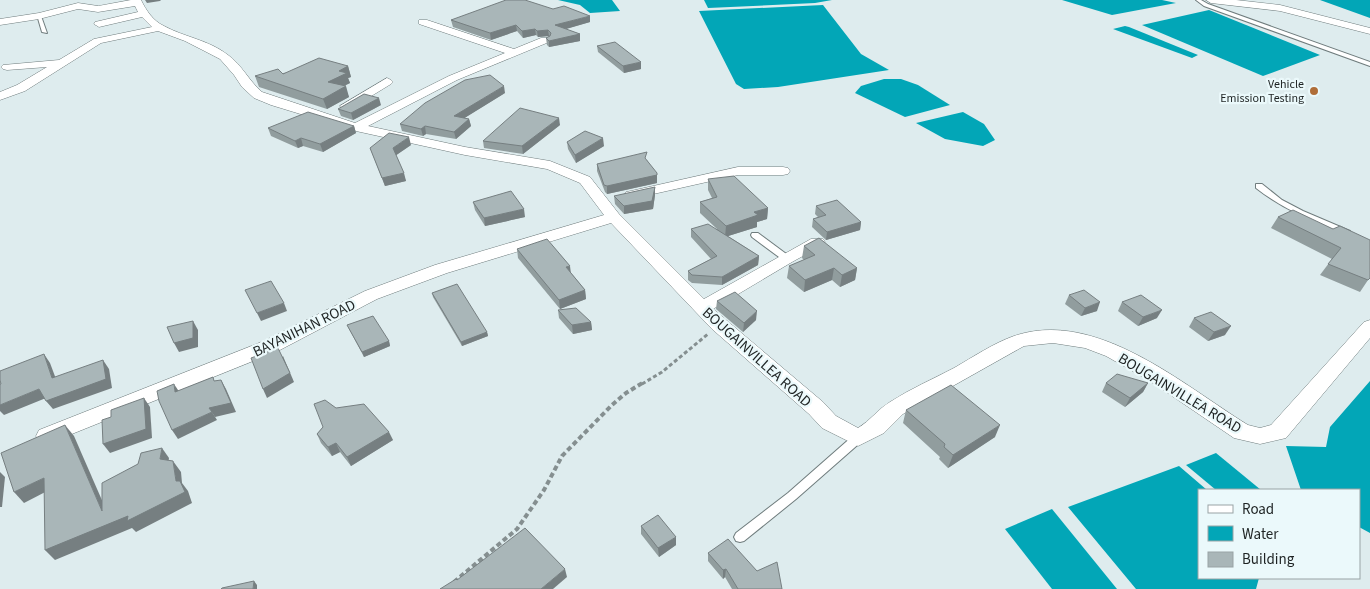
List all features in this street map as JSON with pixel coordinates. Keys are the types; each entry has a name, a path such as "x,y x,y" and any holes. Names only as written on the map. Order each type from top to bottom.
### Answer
{"street":[{"path":"1211,0 1280,8 1370,31"},
{"path":"0,22 85,6 98,9 139,5"},
{"path":"99,24 139,5"},
{"name":"BOUGAINVILLEA ROAD","path":"139,5 160,28 189,39 224,57 246,85 258,95 274,102 356,127 465,152 550,165 585,180 614,217 718,325 816,408 829,422 858,438 877,427 896,408 1019,341 1040,336 1064,337 1126,357 1242,432 1260,436 1278,432 1370,326"},
{"path":"423,22 513,52"},
{"path":"0,96 21,88 98,41 160,28"},
{"path":"356,127 453,78 544,40"},
{"path":"7,67 64,62"},
{"path":"326,117 387,82"},
{"path":"602,202 738,171 783,171"},
{"name":"BAYANIHAN ROAD","path":"27,444 271,346 371,295 441,269 614,217"},
{"path":"702,308 786,258 817,242"}],"lane":[{"path":"1198,0 1206,5 1370,64"},
{"path":"39,16 45,32"},
{"path":"1259,186 1276,201 1293,211 1353,234"},
{"path":"755,235 786,258"},
{"path":"740,537 792,496 858,438"}],"path":[{"path":"452,584 517,529 544,490 562,456 612,405 626,393 662,372 718,325"}],"water":[{"path":"558,0 612,0 620,11 590,13 580,5"},
{"path":"704,0 832,0 815,3 708,8"},
{"path":"1062,0 1162,0 1176,3 1112,15"},
{"path":"1320,0 1370,0 1370,18"},
{"path":"823,5 861,54 889,70 778,87 744,89 736,84 699,11"},
{"path":"1209,10 1320,55 1263,76 1142,25"},
{"path":"1125,26 1198,55 1192,58 1113,29"},
{"path":"884,79 901,79 918,85 950,105 905,117 855,93 861,86"},
{"path":"963,112 984,124 995,140 983,146 945,139 916,123"},
{"path":"1370,381 1370,533 1360,528 1360,489 1301,489 1286,446 1326,447 1330,427"},
{"path":"1216,453 1260,489 1215,489 1186,465"},
{"path":"1179,466 1206,489 1198,489 1198,579 1259,579 1256,589 1136,589 1068,507"},
{"path":"1052,509 1117,589 1052,589 1005,529"}],"building":[{"path":"506,0 525,0 553,9 564,6 590,16 555,25 580,34 549,41 546,38 551,33 548,30 522,31 516,25 490,33 451,20"},
{"path":"615,42 641,62 623,66 597,46"},
{"path":"319,58 348,66 339,71 347,73 328,82 346,86 323,99 255,76 278,69 283,74"},
{"path":"490,75 504,86 454,116 469,119 454,132 425,126 421,129 400,124 425,103 465,80"},
{"path":"364,94 379,98 351,113 338,109"},
{"path":"520,108 559,118 522,146 483,141 502,124"},
{"path":"308,112 354,126 320,144 301,138 295,141 268,128"},
{"path":"585,131 603,138 575,155 567,142"},
{"path":"389,133 409,137 393,148 404,173 382,178 370,148"},
{"path":"647,152 645,158 657,175 607,186 604,185 597,164"},
{"path":"734,176 768,208 754,212 758,215 726,226 700,202 717,197 708,179"},
{"path":"655,187 652,201 624,206 614,196"},
{"path":"511,191 524,209 484,218 473,202"},
{"path":"837,200 861,222 827,232 813,219 826,215 816,206"},
{"path":"1293,210 1333,229 1340,226 1370,240 1370,278 1368,280 1328,264 1341,248 1278,217"},
{"path":"708,224 759,256 722,277 692,275 688,271 717,256 691,229"},
{"path":"819,238 857,268 842,275 834,268 805,280 789,266 815,255 804,246"},
{"path":"547,239 570,266 566,267 585,290 559,300 517,249"},
{"path":"271,281 284,303 257,313 245,290"},
{"path":"457,284 487,332 461,342 432,293"},
{"path":"1084,290 1100,302 1085,308 1069,295"},
{"path":"735,292 757,311 744,323 717,301"},
{"path":"1141,295 1162,310 1143,317 1122,302"},
{"path":"576,308 591,322 572,325 558,310"},
{"path":"1211,312 1231,326 1214,332 1194,318"},
{"path":"373,316 389,341 362,352 347,325"},
{"path":"193,321 193,338 174,343 167,327"},
{"path":"278,348 290,373 263,389 251,358"},
{"path":"44,354 52,378 103,360 106,379 46,401 39,389 0,405 0,371"},
{"path":"1117,374 1148,383 1130,398 1106,383"},
{"path":"213,377 214,381 221,380 231,403 209,408 212,412 172,430 159,401 157,391 174,384 175,392"},
{"path":"951,385 1000,425 953,455 944,447 945,444 906,410"},
{"path":"144,398 146,429 103,444 102,420 111,417 111,410"},
{"path":"325,400 336,408 364,404 389,432 347,457 336,443 328,447 317,434 323,427 314,404"},
{"path":"65,425 102,511 102,483 138,464 141,453 162,448 160,459 173,461 176,481 180,481 185,492 127,521 128,516 45,550 44,478 14,492 1,453"},
{"path":"658,515 676,537 658,548 641,526"},
{"path":"525,528 565,569 541,589 440,589 457,580"},
{"path":"728,539 757,571 777,562 782,589 738,589 726,569 723,570 708,553"},
{"path":"254,581 253,589 221,589 222,588"}],"place":[{"name":"Vehicle Emission Testing","path":"1314,91"}]}
